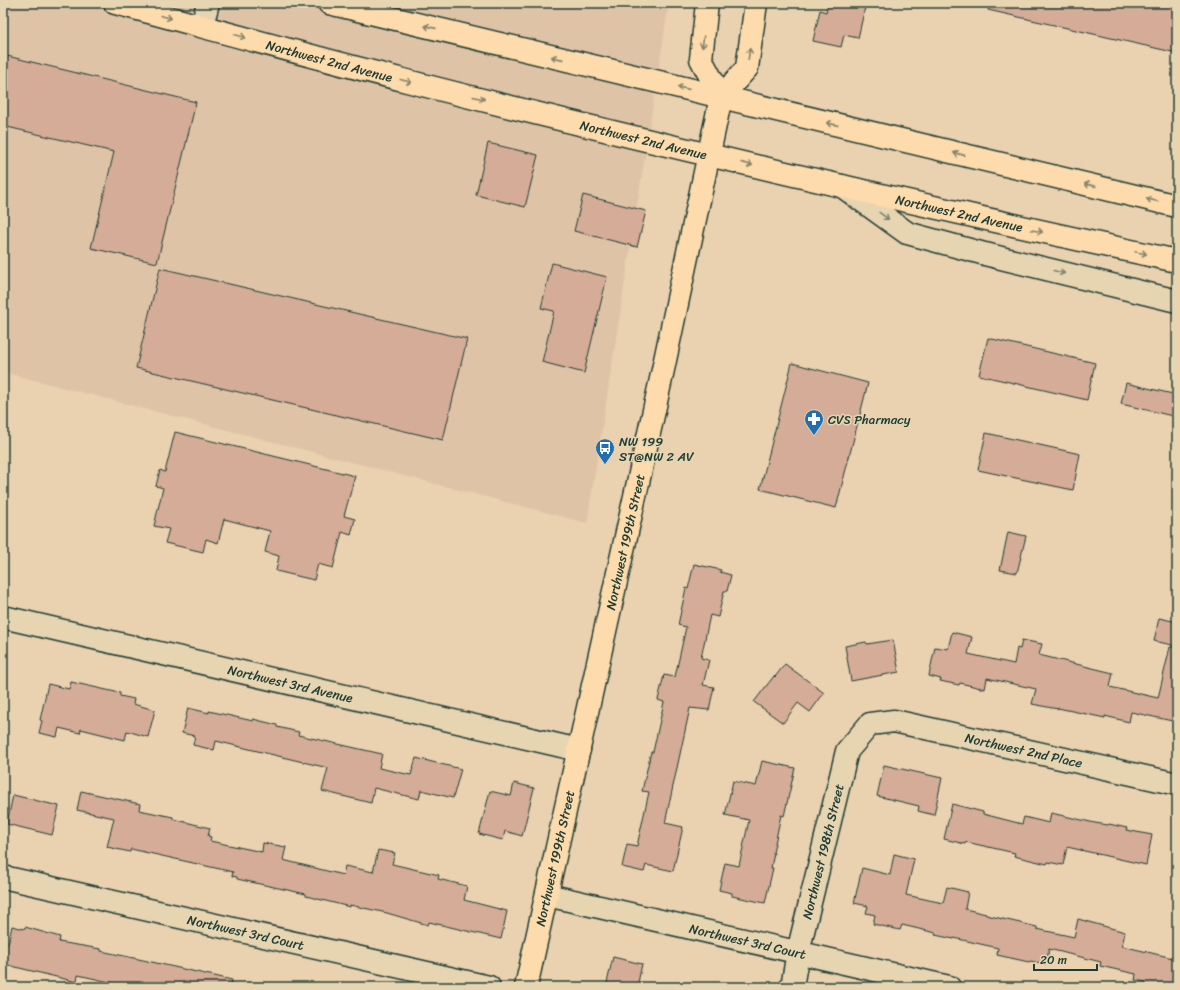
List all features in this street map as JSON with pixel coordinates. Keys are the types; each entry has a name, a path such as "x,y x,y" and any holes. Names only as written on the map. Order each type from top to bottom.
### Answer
{"main road":[{"name":"Northwest 2nd Avenue","path":"115,3 408,81 709,155 994,221 1177,261"},
{"path":"329,3 1177,206"},
{"path":"707,3 701,59 721,97"},
{"path":"721,97 747,68 756,3"},
{"name":"Northwest 199th Street","path":"526,987 721,97"}],"street":[{"path":"202,26 208,3"},
{"path":"841,185 907,233 985,254 1177,301"},
{"name":"Northwest 3rd Avenue","path":"3,618 579,750"},
{"name":"Northwest 2nd Place","path":"870,724 894,721 1177,784"},
{"name":"Northwest 198th Street","path":"792,987 798,952 847,751 870,724"},
{"name":"Northwest 3rd Court","path":"3,877 489,987"},
{"name":"Northwest 3rd Court","path":"547,895 949,987"}],"shaded area":[{"path":"3,3 669,3 587,523 3,372"}],"building":[{"path":"828,3 866,3 858,38 844,35 841,47 813,41 820,10 826,12"},
{"path":"989,3 1177,3 1177,53 988,10"},
{"path":"3,55 196,102 157,263 91,248 114,152 3,126"},
{"path":"488,143 538,155 525,207 476,195"},
{"path":"583,195 646,211 637,247 574,231"},
{"path":"552,263 607,277 584,373 542,362 554,311 541,308"},
{"path":"160,268 467,339 443,440 136,368"},
{"path":"988,338 1095,363 1087,400 979,375"},
{"name":"CVS Pharmacy","path":"792,363 868,383 836,508 760,489"},
{"path":"1126,383 1177,395 1177,417 1121,404"},
{"path":"175,432 355,476 344,516 355,519 351,535 342,532 333,568 318,564 314,580 276,571 279,556 265,552 270,531 224,519 218,543 206,539 203,552 165,543 169,529 154,526 163,488 156,486 160,470 165,472"},
{"path":"986,433 1080,454 1073,490 978,470"},
{"path":"1008,532 1026,536 1017,573 1000,570"},
{"path":"694,564 721,570 720,572 731,575 727,591 724,591 718,617 710,615 701,658 709,660 703,685 714,687 709,710 690,708 665,823 683,827 673,871 646,865 644,872 622,867 627,844 637,846 649,792 642,791 651,752 653,752 664,702 658,700 664,675 675,677 686,627 678,625 686,588 688,589"},
{"path":"1159,618 1177,622 1177,646 1154,641"},
{"path":"952,632 972,637 968,654 1014,664 1017,648 1020,649 1022,640 1042,644 1039,655 1113,673 1110,687 1158,698 1170,647 1177,647 1177,722 1131,712 1129,722 1105,716 1105,718 1032,704 1036,689 987,678 985,689 960,683 959,685 940,681 941,679 929,676 935,647 948,649"},
{"path":"893,640 899,672 851,681 845,646 866,642 867,644"},
{"path":"785,664 824,693 810,712 798,703 783,723 754,702"},
{"path":"71,682 120,693 120,696 134,699 133,704 155,710 148,737 127,731 125,740 81,729 80,733 59,728 57,737 39,733 42,721 40,720 48,684 69,689"},
{"path":"188,708 253,721 253,719 299,732 298,735 382,754 379,768 411,775 416,758 461,769 453,798 421,790 419,799 374,788 371,803 322,791 328,768 216,741 214,750 193,745 195,736 182,733"},
{"path":"762,761 795,768 784,816 781,815 773,853 771,868 773,868 765,903 732,896 732,893 719,890 725,863 739,866 749,820 725,815 733,781 756,786"},
{"path":"884,765 942,778 934,815 918,811 919,806 877,796"},
{"path":"514,783 534,788 522,836 505,831 503,840 479,834 490,791 511,796"},
{"path":"81,791 140,804 139,810 173,817 173,819 210,828 208,836 211,837 210,841 262,852 263,843 286,847 283,860 343,875 345,866 373,872 378,850 395,853 392,864 439,875 438,879 467,886 464,900 507,911 501,939 429,922 428,925 387,913 350,905 350,907 306,896 306,894 237,879 237,877 232,876 233,872 131,849 130,852 107,847 114,818 77,810"},
{"path":"13,795 59,806 52,835 7,824"},
{"path":"952,804 1022,824 1024,817 1049,823 1051,813 1095,823 1109,824 1127,828 1126,830 1152,835 1146,865 1067,847 1063,865 1048,862 1047,864 1014,856 1015,853 966,842 965,844 944,839"},
{"path":"894,854 914,859 906,895 943,903 947,887 968,892 965,909 1037,927 1037,929 1074,937 1078,919 1125,932 1122,946 1177,959 1177,987 1156,987 1146,985 1146,982 1135,980 1136,974 1100,966 1101,962 1049,949 1046,964 1029,962 997,955 998,948 935,935 936,933 902,925 900,930 873,924 875,915 866,913 868,906 854,903 862,868 890,875"},
{"path":"12,926 24,929 25,927 60,937 59,942 101,949 101,951 232,980 231,987 132,987 78,975 77,982 3,964 3,943 8,944"},
{"path":"613,957 642,964 637,987 606,987"}],"place":[{"name":"CVS Pharmacy","path":"814,436"},
{"name":"NW 199 ST@NW 2 AV","path":"605,465"}]}
